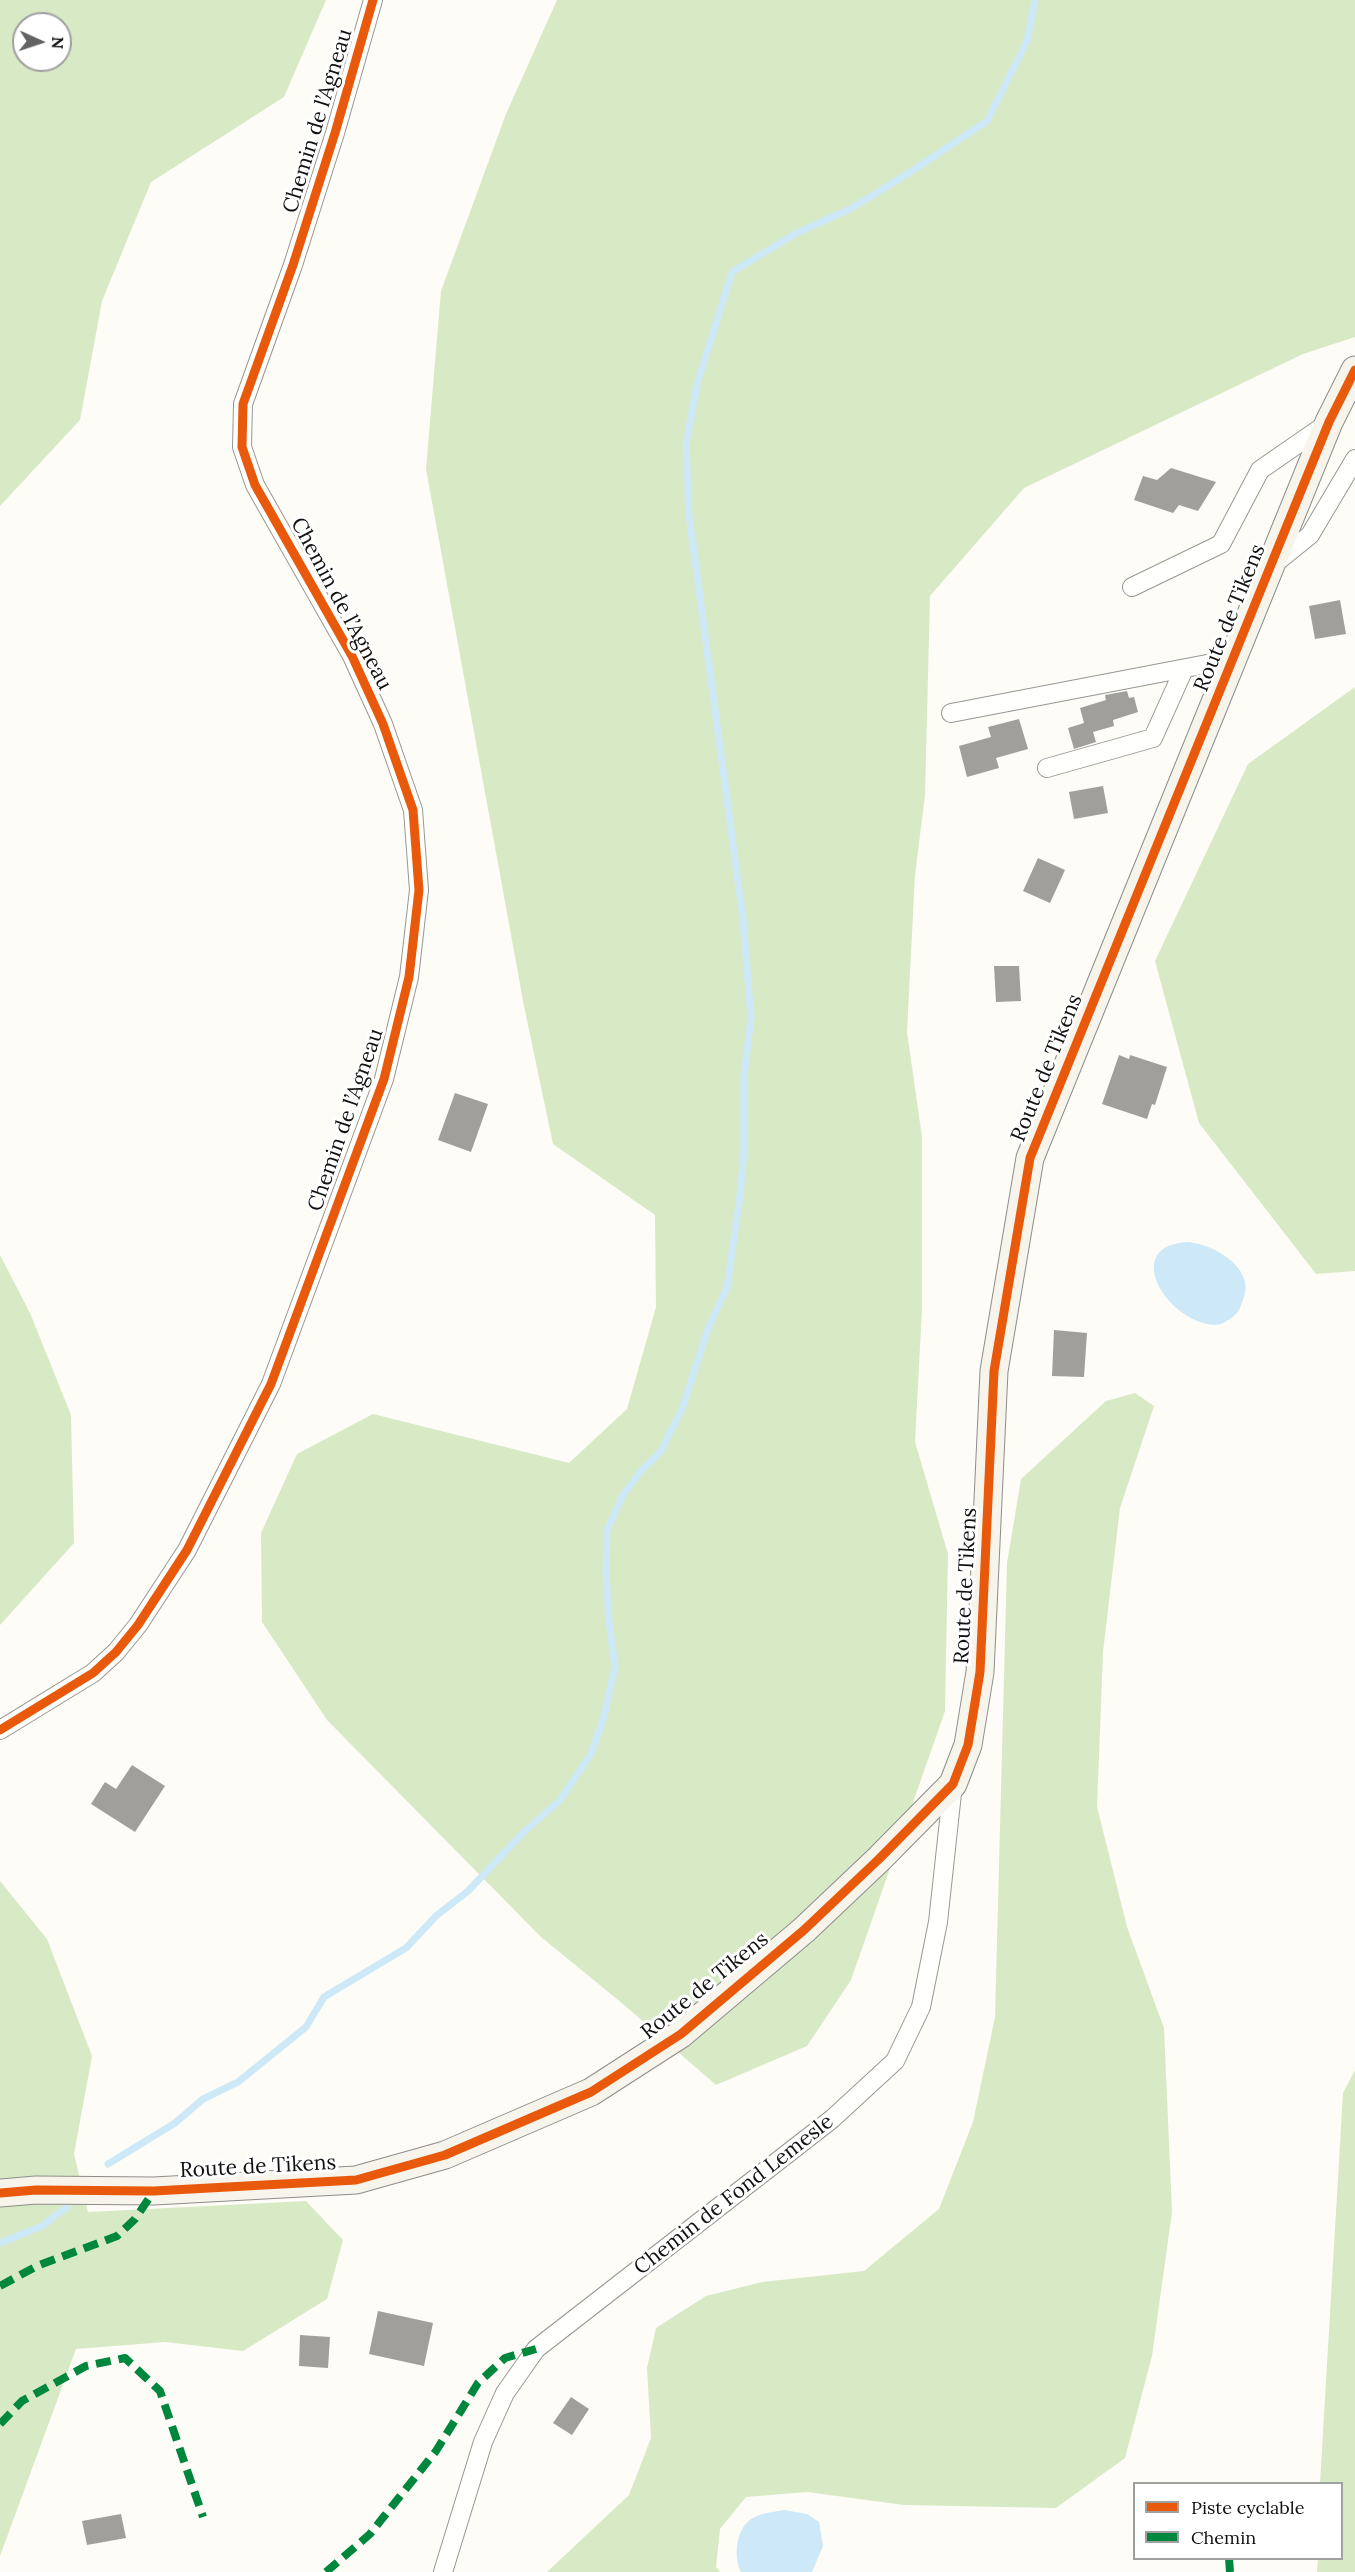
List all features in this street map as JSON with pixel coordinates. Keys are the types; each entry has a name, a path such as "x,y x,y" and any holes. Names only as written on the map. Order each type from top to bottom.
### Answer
{"street":[{"name":"Chemin de l’Agneau","path":"0,1730 93,1673 117,1652 138,1625 187,1550 271,1384 384,1079 409,977 419,890 413,810 383,724 352,656 255,485 242,447 243,404 293,265 335,133 373,0"},
{"name":"Route de Tikens","path":"0,2193 36,2190 154,2191 356,2180 445,2155 581,2097 681,2034 804,1930 953,1784 968,1745 980,1672 994,1371 1030,1158 1329,422 1355,370"},
{"path":"1132,588 1221,544 1260,470 1329,422"},
{"path":"1270,567 1310,535 1355,459"},
{"path":"951,713 1233,659"},
{"path":"1047,768 1154,738 1184,669"},
{"name":"Chemin de Fond Lemesle","path":"443,2572 483,2442 505,2393 536,2349 832,2119 895,2061 921,2007 938,1922 953,1784"}],"green space":[{"path":"0,0 326,0 284,97 151,182 102,301 80,420 0,506"},
{"path":"557,0 1355,0 1355,337 1303,354 1024,488 930,596 925,795 915,875 907,1032 922,1137 922,1309 915,1442 948,1554 945,1711 851,1980 807,2046 716,2085 541,1937 327,1720 262,1622 261,1533 297,1454 373,1414 569,1463 627,1409 656,1307 655,1215 553,1144 524,1006 426,469 441,291 506,114"},
{"path":"1355,687 1355,1271 1316,1274 1199,1123 1155,961 1248,764"},
{"path":"0,1255 30,1313 71,1415 74,1543 0,1625"},
{"path":"1135,1393 1154,1406 1120,1508 1103,1652 1097,1807 1127,1927 1164,2028 1172,2212 1152,2356 1125,2458 1056,2508 904,2505 807,2492 746,2497 720,2529 716,2567 720,2572 547,2572 629,2495 651,2438 647,2368 656,2328 706,2296 762,2282 864,2271 939,2209 973,2122 995,2017 1007,1563 1021,1479 1106,1401"},
{"path":"0,1881 47,1939 92,2056 74,2154 88,2212 306,2201 343,2240 327,2299 243,2351 165,2342 76,2349 0,2556"},
{"path":"1355,2070 1355,2572 1317,2572 1318,2560 1343,2560 1343,2482 1320,2482 1343,2093"}],"water":[{"path":"1188,1242 1221,1253 1239,1269 1244,1278 1246,1289 1240,1308 1235,1315 1223,1323 1214,1325 1196,1320 1180,1311 1167,1298 1158,1283 1154,1269 1157,1256 1168,1246"},
{"path":"784,2510 807,2514 819,2522 823,2546 812,2572 741,2572 737,2559 737,2544 746,2524 759,2515"}],"building":[{"path":"1171,468 1216,482 1198,511 1179,505 1173,513 1134,500 1143,476 1157,480"},
{"path":"1340,600 1346,634 1315,639 1309,606"},
{"path":"1127,691 1129,698 1134,697 1138,712 1113,720 1114,726 1093,732 1096,742 1074,749 1068,728 1084,723 1080,708 1106,700 1105,695"},
{"path":"1019,719 1028,749 996,758 999,768 967,777 959,746 991,737 988,727"},
{"path":"1103,786 1108,813 1074,819 1069,792"},
{"path":"1038,858 1065,870 1050,903 1023,891"},
{"path":"994,966 1019,966 1021,1001 996,1002"},
{"path":"1119,1055 1129,1059 1130,1055 1167,1067 1155,1105 1152,1104 1147,1119 1102,1104"},
{"path":"455,1093 488,1104 471,1152 438,1140"},
{"path":"1054,1330 1087,1333 1084,1377 1052,1376"},
{"path":"132,1765 165,1786 135,1832 91,1804 105,1782 116,1789"},
{"path":"378,2311 433,2323 424,2366 369,2354"},
{"path":"300,2335 330,2337 328,2368 299,2366"},
{"path":"571,2397 589,2409 572,2435 553,2423"},
{"path":"121,2514 126,2538 87,2545 82,2521"}],"waterway":[{"path":"108,2164 175,2123 203,2099 238,2082 306,2027 324,1997 406,1948 436,1916 468,1891 524,1832 560,1800 591,1754 604,1716 615,1667 606,1574 607,1530 623,1495 641,1471 661,1451 682,1409 709,1326 727,1288 744,1151 744,1076 751,1017 743,919 689,515 686,444 697,384 732,272 795,234 850,209 987,121 1027,41 1035,0"},
{"path":"0,2243 42,2226 67,2207"}],"marked path":[{"path":"0,2286 37,2266 117,2236 135,2219 154,2191"},
{"path":"326,2572 370,2534 436,2451 478,2383 505,2358 536,2349"},
{"path":"0,2424 22,2401 86,2366 125,2358 160,2391 203,2517"},
{"path":"1229,2560 1230,2572"}],"cycle path":[{"path":"0,1730 93,1673 116,1652 138,1625 187,1550 271,1384 384,1079 409,977 419,890 413,810 383,724 352,656 255,485 242,447 243,404 293,265 335,133 373,0"},
{"path":"0,2193 36,2190 154,2191 356,2180 445,2155 591,2092 681,2034 804,1930 953,1784 968,1745 980,1672 994,1371 1030,1158 1329,422 1355,370"}]}
